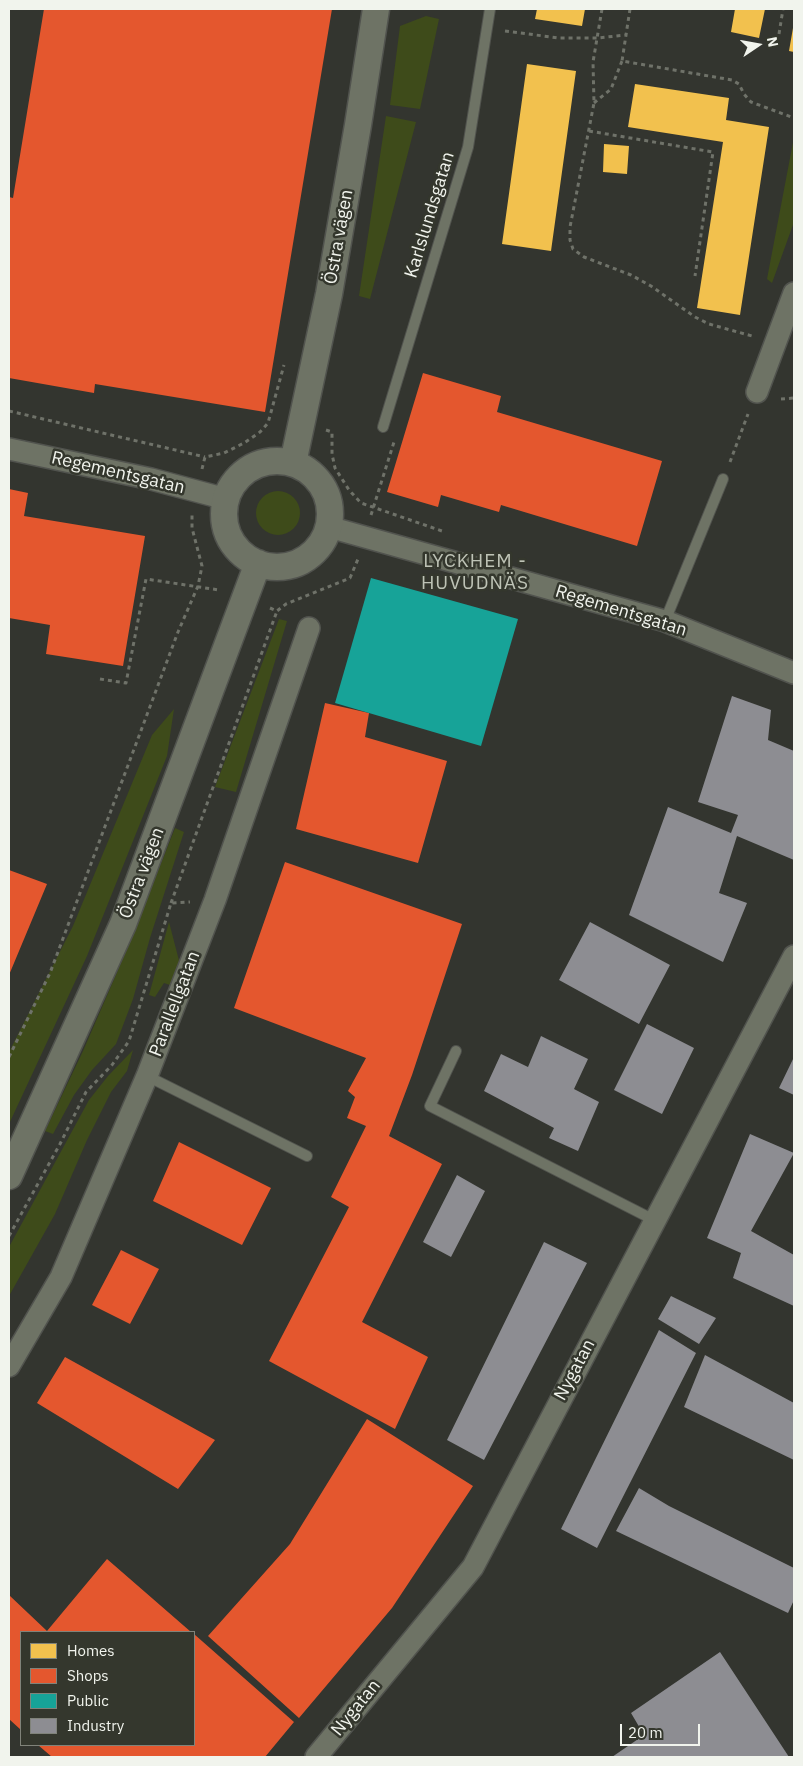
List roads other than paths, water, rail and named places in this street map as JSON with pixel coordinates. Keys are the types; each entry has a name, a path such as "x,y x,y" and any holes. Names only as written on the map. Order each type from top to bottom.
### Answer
{"street":[{"name":"Östra vägen","path":"293,463 329,294 376,9"},
{"path":"757,392 794,293"},
{"name":"Regementsgatan","path":"9,448 134,475 226,499"},
{"path":"270,461 293,463 307,470 319,481 327,495 330,510 329,527 319,547 302,561 280,567 258,564 245,556 234,544 226,530 224,515 226,499 232,485 248,469 270,461"},
{"name":"Regementsgatan","path":"329,527 665,621 794,673"},
{"name":"Östra vägen","path":"9,1176 123,924 258,564"},
{"name":"Parallellgatan","path":"9,1366 61,1277 147,1076 215,900 309,628"},
{"name":"Nygatan","path":"316,1757 473,1567 794,956"}],"lane":[{"name":"Karlslundsgatan","path":"383,426 468,148 490,9"},
{"path":"665,621 723,479"},
{"path":"456,1051 430,1106 654,1220"},
{"path":"147,1076 307,1156"}],"district":[{"name":"LYCKHEM - HUVUDNÄS","path":"475,573"}]}
